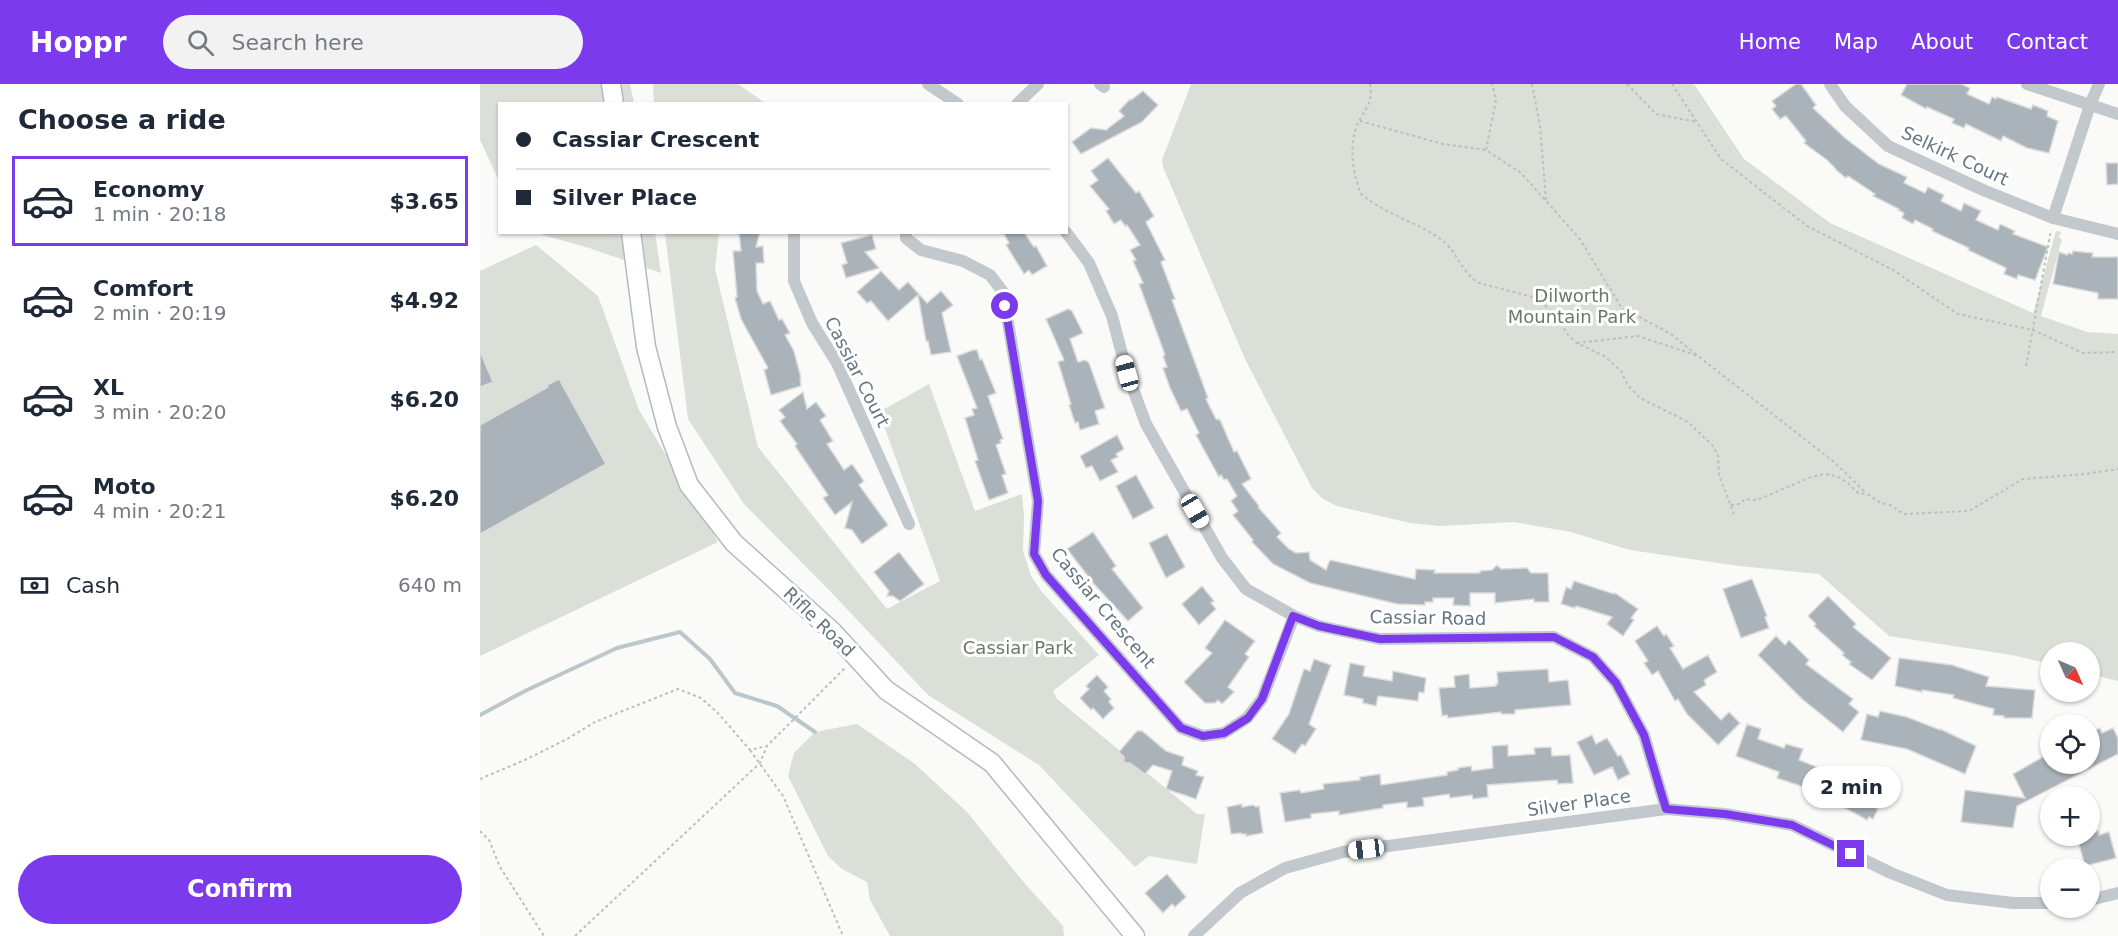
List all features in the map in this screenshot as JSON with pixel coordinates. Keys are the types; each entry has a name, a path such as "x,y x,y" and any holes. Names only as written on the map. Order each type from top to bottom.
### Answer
{"street":[{"path":"611,84 614,102"},
{"path":"928,84 955,102"},
{"path":"1019,102 1038,84"},
{"name":"Selkirk Court","path":"1830,84 1845,106 1888,146 1983,190 2053,218 2118,234"},
{"path":"2027,84 2118,114"},
{"path":"2053,218 2099,84"},
{"name":"Rifle Road","path":"631,234 646,347 667,427 689,484 734,543 833,632 886,690 992,763 1135,936"},
{"name":"Cassiar Court","path":"794,234 794,280 812,323 837,363 909,524"},
{"name":"Cassiar Crescent","path":"906,234 906,238 921,250 963,261 990,275 1003,292 1038,501 1034,554 1046,575 1181,728 1203,736 1224,733 1248,718 1262,699 1293,616"},
{"name":"Cassiar Road","path":"1067,234 1089,263 1112,316 1127,373 1146,424 1222,558 1246,589 1293,616 1319,626 1380,639 1554,637 1593,657 1616,683 1644,735 1666,809"},
{"name":"Silver Place","path":"1194,936 1240,893 1285,868 1343,852 1666,809 1725,814 1792,825 1891,873 1947,895 2013,903 2040,903"},
{"path":"2100,898 2118,893"}],"path":[{"path":"1370,84 1372,95 1356,127 1351,152 1361,194 1374,205 1441,239 1465,273 1472,279 1479,283 1538,298 1577,343 1604,356 1621,370 1627,384 1640,398 1688,422 1714,447 1718,456 1719,474 1734,514"},
{"path":"1486,150 1496,100 1492,84"},
{"path":"1532,84 1540,126 1546,201"},
{"path":"1627,84 1656,114 1697,122"},
{"path":"1672,84 1721,159 1807,226 1893,270 1958,314 2033,330 2083,353 2118,352"},
{"path":"1360,121 1443,144 1486,150 1521,173 1580,239 1621,307 1671,334 1834,462 1867,494 1904,514 1969,511 2023,479 2118,469"},
{"path":"2026,366 2053,218"},
{"path":"1577,343 1638,336 1698,356"},
{"path":"1731,505 1740,504 1745,499 1762,498 1824,474 1837,477 1858,493 1867,494"},
{"path":"575,936 760,763 767,746 846,668"},
{"path":"480,779 526,759 595,722 678,689 701,698 717,712 750,750 783,796 843,936"},
{"path":"750,750 767,746"},
{"path":"480,831 489,840 500,867 544,936"}],"green space":[{"path":"480,84 630,84 634,102 498,102 498,179 480,140"},
{"path":"653,84 738,84 764,102 654,102"},
{"name":"Dilworth Mountain Park","path":"1191,84 1694,84 1744,159 1830,223 2033,313 2056,231 2061,232 2059,238 2062,239 2041,316 2087,332 2118,334 2118,681 2100,676 2100,642 2040,642 2040,662 2012,655 1889,636 1819,574 1739,566 1630,550 1571,532 1514,522 1439,526 1410,523 1337,506 1323,499 1312,488 1245,359 1162,160"},
{"path":"542,234 655,234 661,273 589,248"},
{"name":"Cassiar Park","path":"665,234 719,234 715,269 758,447 887,609 940,581 879,412 929,384 975,511 1022,494 1023,551 1031,576 1042,592 1099,655 1053,691 1057,699 1197,814 1205,814 1197,864 1149,856 1135,867 1039,765 928,695 744,504 688,419"},
{"path":"536,245 598,296 639,410 718,542 480,656 480,271"},
{"path":"857,724 915,764 967,812 1021,879 1063,926 1064,936 890,936 870,900 867,882 842,869 828,856 788,776 794,753 815,732"}],"building":[{"path":"1796,84 1801,84 1816,105 1813,108 1845,138 1879,164 1907,177 1904,183 1925,193 1928,187 1944,195 1941,201 1961,211 1964,203 1981,211 1976,220 1998,230 2000,224 2015,231 2013,234 2048,247 2035,280 2018,275 2017,279 2004,274 2006,268 1968,250 1969,248 1932,231 1933,229 1915,220 1913,224 1902,218 1904,213 1899,209 1873,196 1875,194 1836,170 1827,160 1804,143 1806,141 1786,116 1780,119 1772,109 1776,106 1772,101"},
{"path":"1907,84 1961,84 1970,88 1967,94 1989,104 1992,97 1996,99 1997,97 2031,109 2033,105 2048,111 2047,116 2058,121 2049,153 2027,148 2003,136 2001,141 1966,124 1964,128 1952,123 1954,119 1927,107 1926,109 1901,95"},
{"path":"1143,91 1158,105 1142,122 1081,154 1072,142 1091,128 1106,130 1124,116 1119,111 1130,99"},
{"path":"1108,158 1136,193 1139,191 1154,216 1146,222 1165,260 1161,262 1175,299 1172,300 1208,398 1206,399 1216,419 1220,420 1234,452 1237,451 1251,479 1242,484 1258,507 1281,533 1277,537 1296,553 1309,552 1310,560 1326,570 1330,560 1415,579 1416,569 1435,570 1434,573 1480,573 1480,571 1492,570 1497,565 1501,569 1527,568 1531,573 1548,573 1549,602 1534,602 1534,599 1495,603 1495,593 1470,593 1470,606 1453,605 1454,598 1433,598 1433,602 1425,602 1425,605 1397,604 1310,583 1273,564 1252,542 1253,540 1233,515 1238,511 1231,501 1237,496 1227,479 1224,480 1221,475 1219,477 1196,435 1199,433 1187,409 1181,411 1170,388 1163,368 1167,367 1163,356 1165,355 1139,284 1143,283 1133,261 1136,260 1130,250 1140,245 1121,220 1114,224 1106,211 1109,209 1090,186 1098,180 1091,171"},
{"path":"2106,163 2118,163 2118,184 2107,185"},
{"path":"739,234 759,234 756,247 763,246 764,263 756,263 757,291 763,304 770,301 779,320 782,319 790,333 785,335 794,351 801,386 771,395 764,370 768,368 741,319 735,298 737,297 733,251 741,251"},
{"path":"1004,234 1025,234 1034,247 1036,246 1047,266 1032,275 1029,270 1024,274 1006,245 1009,243"},
{"path":"872,235 876,249 865,252 879,268 846,278 842,265 847,263 841,243"},
{"path":"2073,251 2093,253 2092,257 2118,257 2118,299 2098,299 2098,293 2053,284 2059,252 2067,255 2072,254"},
{"path":"881,271 899,290 908,282 927,303 941,291 953,305 942,313 951,352 931,355 928,341 926,341 918,295 888,321 871,301 867,303 857,292"},
{"path":"1068,309 1072,311 1083,333 1070,339 1078,362 1085,360 1089,363 1105,408 1095,411 1099,424 1080,430 1069,405 1071,404 1058,362 1064,360 1046,319"},
{"path":"977,350 980,360 982,359 996,393 988,396 1003,439 996,445 1006,474 1002,475 1008,493 989,500 975,461 978,460 965,418 974,415 972,409 977,408 957,356"},
{"path":"480,351 493,382 480,387"},
{"path":"559,379 606,464 480,534 480,425"},
{"path":"803,392 807,409 816,402 826,416 820,420 833,441 827,444 844,470 852,464 864,481 859,485 888,525 862,544 852,530 845,528 852,502 835,515 823,498 828,495 780,421 785,417 779,410"},
{"path":"1117,435 1124,449 1116,454 1118,457 1111,460 1118,472 1100,481 1092,466 1086,468 1080,456"},
{"path":"1136,475 1154,508 1133,519 1116,486"},
{"path":"1093,532 1116,566 1112,569 1143,608 1128,621 1094,584 1067,549"},
{"path":"1167,534 1185,567 1166,578 1149,543"},
{"path":"899,552 924,584 900,601 893,596 887,596 889,591 874,572"},
{"path":"1752,579 1767,616 1765,617 1769,628 1741,638 1723,589"},
{"path":"1574,581 1615,593 1638,609 1631,618 1634,620 1623,636 1607,624 1612,617 1561,604 1566,587 1571,589"},
{"path":"1202,586 1214,601 1211,603 1216,609 1199,625 1182,604"},
{"path":"1828,596 1856,624 1853,627 1891,658 1872,680 1849,664 1851,662 1842,655 1844,653 1814,626 1816,624 1808,616"},
{"path":"1225,620 1255,641 1245,654 1249,657 1228,687 1234,692 1222,704 1218,700 1215,703 1205,703 1184,682 1212,653 1205,648"},
{"path":"1657,626 1674,646 1670,648 1683,669 1708,655 1717,672 1704,680 1706,685 1694,692 1721,720 1729,712 1740,723 1718,745 1687,714 1678,699 1675,701 1658,671 1652,675 1644,663 1648,661 1635,641"},
{"path":"1776,636 1785,645 1789,640 1809,660 1806,664 1853,699 1849,704 1859,712 1843,732 1802,699 1758,655"},
{"path":"1899,658 1952,665 1989,677 1986,686 2035,690 2032,718 2004,718 2004,716 1993,715 1994,709 1953,698 1954,695 1922,690 1922,692 1895,686"},
{"path":"1314,659 1331,665 1309,724 1316,729 1305,746 1302,744 1295,754 1272,739 1289,714 1304,669 1310,671"},
{"path":"1350,663 1365,666 1363,676 1392,681 1393,671 1426,678 1424,693 1419,692 1418,701 1378,696 1376,706 1363,703 1363,699 1344,695"},
{"path":"1548,669 1549,682 1568,680 1571,705 1515,710 1515,714 1501,714 1501,712 1448,718 1447,715 1442,716 1439,688 1455,687 1454,676 1469,674 1470,688 1496,686 1498,684 1497,672"},
{"path":"1097,675 1108,687 1104,691 1111,699 1109,702 1114,708 1103,719 1080,698 1089,689 1086,686"},
{"path":"1880,711 1907,717 1940,729 1976,746 1965,774 1907,749 1861,740 1867,714 1878,717"},
{"path":"1747,724 1761,729 1758,739 1784,748 1786,744 1803,749 1799,760 1817,767 1815,772 1857,793 1878,809 1873,819 1869,817 1867,820 1820,795 1821,793 1777,778 1779,772 1736,756"},
{"path":"2100,728 2102,733 2113,728 2118,738 2118,754 2100,763"},
{"path":"1137,731 1142,731 1166,751 1184,757 1182,765 1198,771 1196,775 1204,777 1196,799 1166,789 1172,771 1153,765 1145,774 1130,763 1124,763 1124,757 1119,752"},
{"path":"1592,735 1596,744 1607,738 1618,756 1621,755 1630,774 1618,780 1612,767 1594,775 1577,742"},
{"path":"1508,745 1508,756 1535,754 1534,748 1551,747 1552,756 1570,755 1573,783 1558,784 1557,780 1487,785 1488,797 1473,799 1472,795 1450,798 1449,794 1423,798 1424,806 1407,808 1407,802 1339,815 1339,811 1311,814 1311,818 1285,822 1280,793 1300,790 1301,793 1324,789 1323,784 1360,780 1360,777 1380,774 1381,785 1447,775 1447,772 1471,766 1472,771 1493,768 1492,746"},
{"path":"2040,759 2040,774 2079,774 2056,786 2040,786 2040,794 2017,806 2013,828 1961,822 1965,790 2025,798 2013,774"},
{"path":"1242,804 1242,807 1259,806 1263,833 1246,836 1241,833 1231,834 1227,807"},
{"path":"2109,832 2116,858 2100,862 2100,858 2083,858 2079,846 2100,846 2100,835"},
{"path":"1167,874 1186,897 1175,907 1172,904 1163,913 1145,893"}],"waterway":[{"path":"480,715 527,690 617,648 680,632 710,659 735,693 777,706 815,732"}],"route":[{"path":"1005,306 1038,501 1034,554 1046,575 1181,728 1203,736 1224,733 1248,718 1262,699 1293,616 1319,626 1380,639 1554,637 1593,657 1616,683 1644,735 1666,809 1725,814 1792,825 1851,854"}]}
